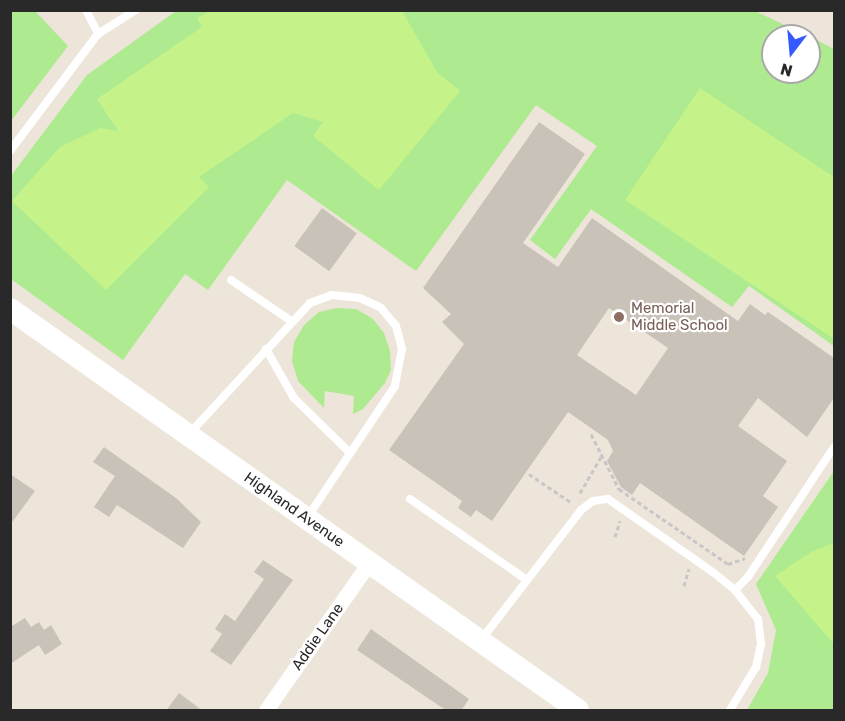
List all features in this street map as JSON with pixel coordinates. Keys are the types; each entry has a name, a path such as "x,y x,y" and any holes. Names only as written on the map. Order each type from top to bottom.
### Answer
{"street":[{"name":"Highland Avenue","path":"10,309 578,711"},
{"name":"Addie Lane","path":"266,711 369,563"}],"lane":[{"path":"86,10 98,34"},
{"path":"10,151 98,34 136,10"},
{"path":"231,279 291,321"},
{"path":"188,435 310,303 332,295 360,298 381,308 396,326 402,349 395,386 306,519"},
{"path":"266,349 294,398 350,453"},
{"path":"735,590 748,578 834,447"},
{"path":"410,499 527,580"},
{"path":"480,641 581,510 593,501 609,499 735,590 758,619 761,644 756,667 730,711"}],"path":[{"path":"591,434 619,489 728,564 744,559 750,550"},
{"path":"529,474 573,504"},
{"path":"615,537 620,519"},
{"path":"684,586 689,568"}],"green space":[{"path":"11,10 35,11 68,46 11,121"},
{"path":"176,11 755,11 783,24 761,24 761,84 821,84 821,42 834,49 834,346 749,286 732,307 591,209 555,259 530,240 597,146 536,105 416,271 287,180 208,290 185,274 123,360 11,279 10,177 87,75"},
{"path":"210,11 402,11 437,72 460,91 379,190 313,136 323,122 293,113 199,177 209,187 106,290 12,201 60,147 100,128 118,131 97,99 202,27 197,18"},
{"path":"700,88 834,177 834,339 625,200"},
{"path":"337,308 356,309 373,319 384,333 390,351 391,370 385,383 363,409 353,414 354,396 325,391 324,408 298,381 292,361 294,342 304,325 319,312"},
{"path":"834,471 834,710 747,710 768,673 776,630 756,584"},
{"path":"834,543 834,644 775,576 811,552"}],"building":[{"path":"539,122 585,154 523,243 558,267 592,218 738,321 750,304 765,315 768,312 834,358 834,398 807,437 758,398 738,426 787,461 763,496 778,507 744,556 640,483 632,495 621,487 607,461 613,451 608,440 568,412 492,521 476,510 471,517 458,508 462,501 389,450 464,344 442,322 451,314 423,288","holes":["609,308 668,348 636,395 577,355"]},
{"path":"322,208 357,233 329,271 294,246"},
{"path":"104,447 176,498 201,522 183,548 117,505 109,517 94,507 115,476 93,462"},
{"path":"10,474 35,491 10,525"},
{"path":"263,560 293,580 231,665 210,651 222,634 215,629 225,614 235,621 264,579 254,572"},
{"path":"25,618 31,627 39,622 44,630 51,625 62,644 45,655 39,645 10,664 10,627"},
{"path":"371,629 469,699 461,711 447,711 357,650"},
{"path":"179,693 203,711 166,711"}],"place":[{"name":"Memorial Middle School","path":"619,317"}]}
